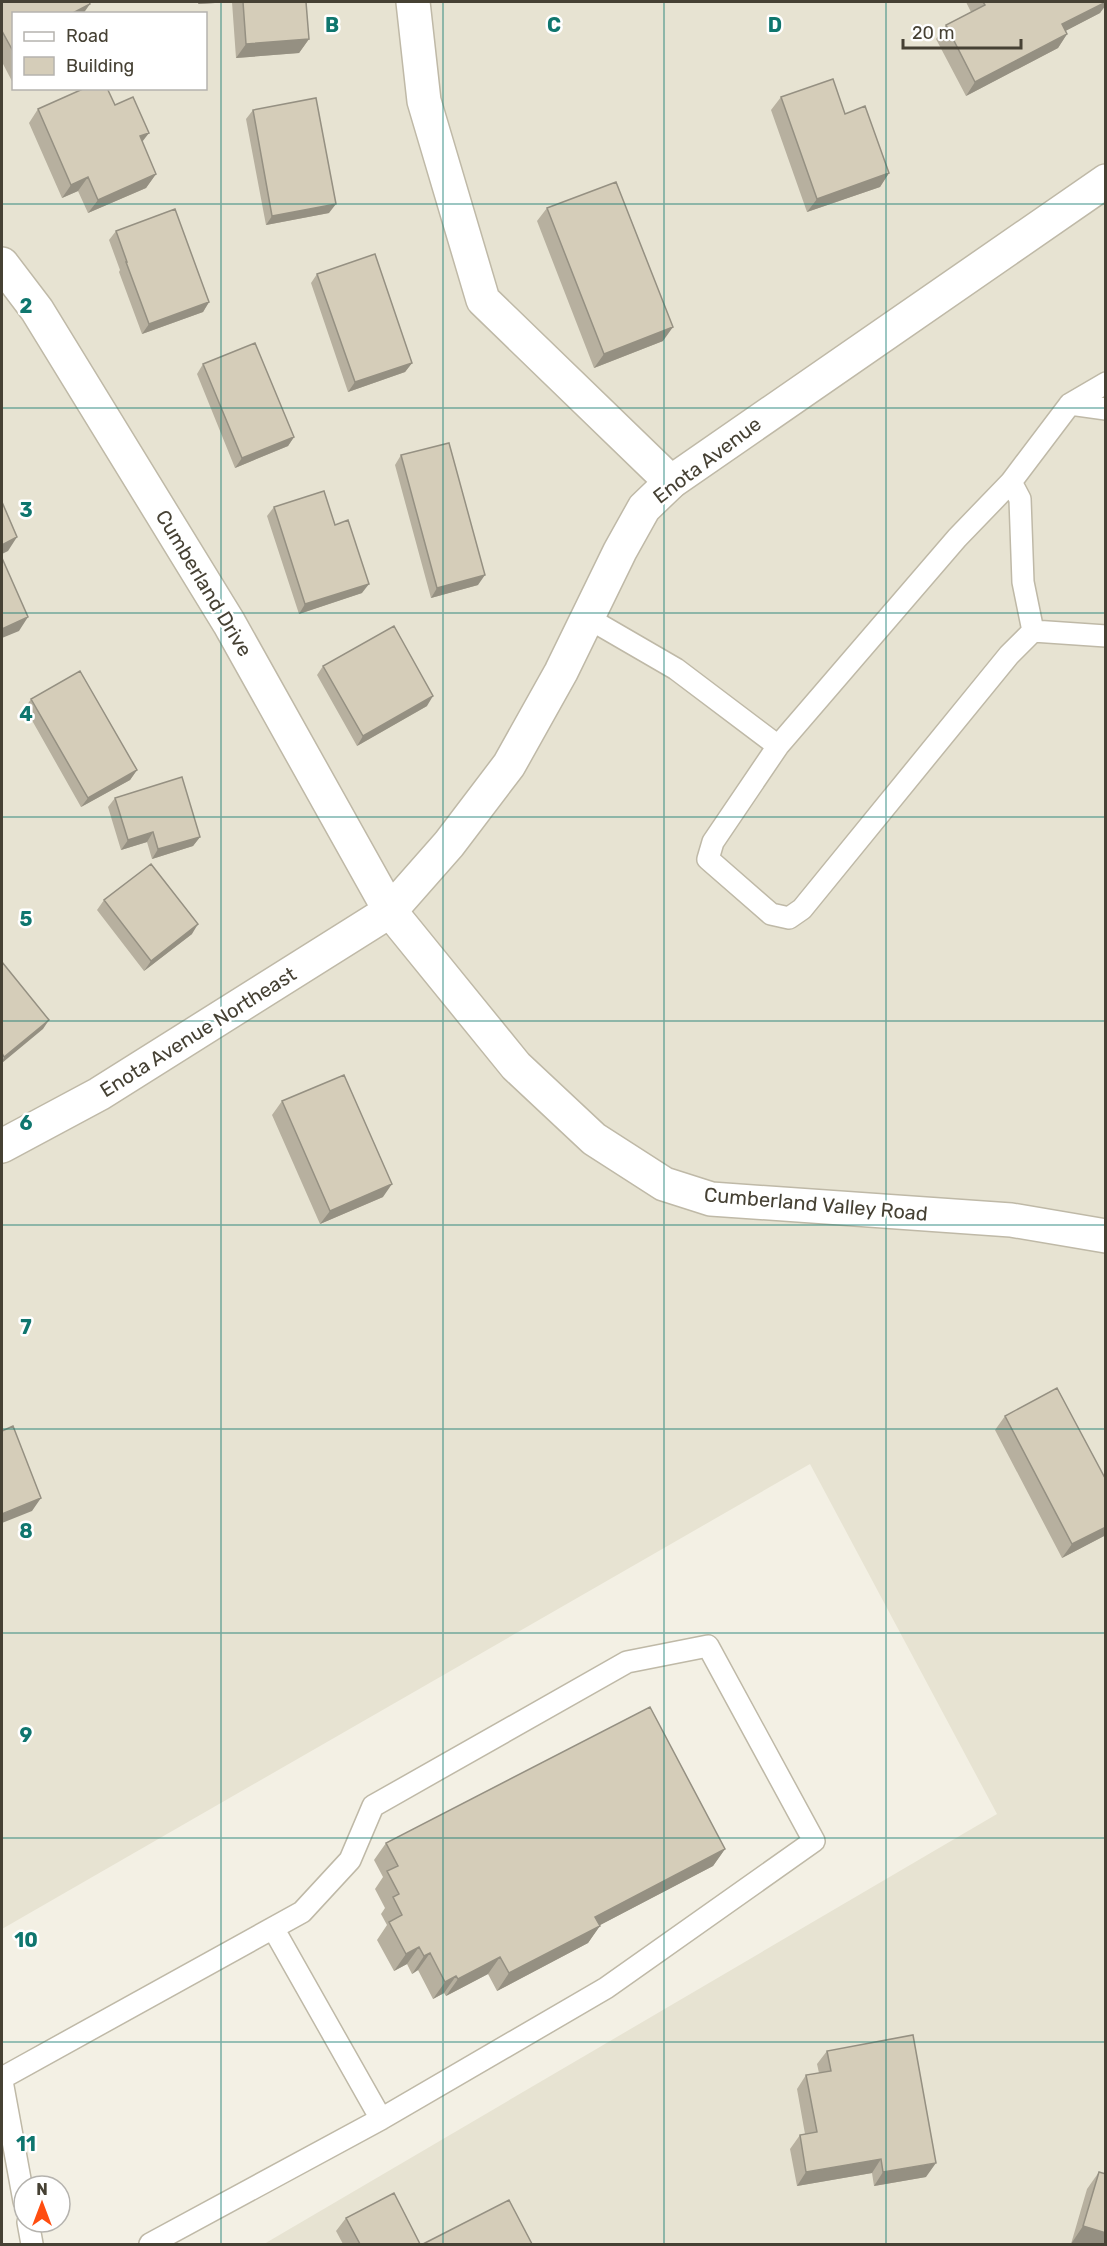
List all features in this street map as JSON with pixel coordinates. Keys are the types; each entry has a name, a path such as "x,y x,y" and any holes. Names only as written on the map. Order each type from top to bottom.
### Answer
{"street":[{"path":"413,2 424,101 483,300 671,482"},
{"name":"Enota Avenue","path":"390,911 450,844 509,765 561,672 620,551 644,508 671,482 1106,181"},
{"name":"Cumberland Drive","path":"2,264 37,310 229,623 390,911"},
{"name":"Enota Avenue Northeast","path":"2,1146 99,1094 390,911"},
{"name":"Cumberland Valley Road","path":"390,911 516,1066 594,1139 664,1184 711,1199 1011,1220 1106,1236"}],"lane":[{"path":"1106,383 1070,404 1011,482 957,538 778,746 713,842 708,860 771,914 789,918 802,909 1009,655 1033,631 1106,636"},
{"path":"1070,404 1106,409"},
{"path":"1011,482 1020,499 1023,582 1033,631"},
{"path":"588,618 676,669 778,746"},
{"path":"19,2174 2,2080 303,1912 350,1860 373,1806 627,1662 708,1646 814,1841 606,1988 381,2119 150,2244"},
{"path":"273,1928 381,2119"}],"shaded area":[{"path":"2,2 1105,2 1105,2244 264,2244 997,1814 810,1464 2,1929"}],"building":[{"path":"2,2 89,2 90,4 75,12 12,12 12,49 2,31"},
{"path":"243,2 306,2 309,39 246,44"},
{"path":"983,2 1106,2 1062,24 1067,34 975,82 946,25 985,5"},
{"path":"833,79 845,114 865,106 889,173 817,199 781,97"},
{"path":"81,90 108,90 115,105 133,97 149,133 140,136 156,174 98,200 88,177 71,185 38,109"},
{"path":"316,98 336,204 272,216 253,110"},
{"path":"616,182 673,327 604,354 547,208"},
{"path":"175,209 209,302 149,324 116,231"},
{"path":"375,254 412,363 355,382 317,274"},
{"path":"255,343 294,437 242,458 203,364"},
{"path":"449,443 485,575 437,588 401,455"},
{"path":"324,491 335,525 348,520 369,584 305,604 274,507"},
{"path":"2,502 17,537 2,545"},
{"path":"2,558 28,617 2,629"},
{"path":"394,626 433,696 363,736 323,666"},
{"path":"80,671 137,770 88,798 31,699"},
{"path":"182,777 200,837 158,849 153,832 128,840 115,798"},
{"path":"151,864 198,924 151,961 104,900"},
{"path":"2,962 49,1020 4,1057 2,1053"},
{"path":"344,1075 392,1184 330,1211 282,1101"},
{"path":"1057,1388 1106,1480 1106,1527 1072,1544 1005,1416"},
{"path":"13,1426 41,1498 2,1514 2,1431"},
{"path":"650,1707 725,1849 595,1917 600,1926 509,1973 500,1957 458,1979 456,1976 445,1982 430,1953 424,1956 419,1947 406,1954 389,1922 402,1915 393,1897 399,1894 387,1871 398,1866 386,1843"},
{"path":"913,2035 936,2163 883,2172 881,2159 806,2172 800,2135 817,2132 806,2075 831,2071 827,2051"},
{"path":"1099,2172 1106,2174 1106,2233 1083,2226"},
{"path":"394,2193 420,2244 360,2244 346,2218"},
{"path":"509,2200 532,2244 423,2244"}]}
